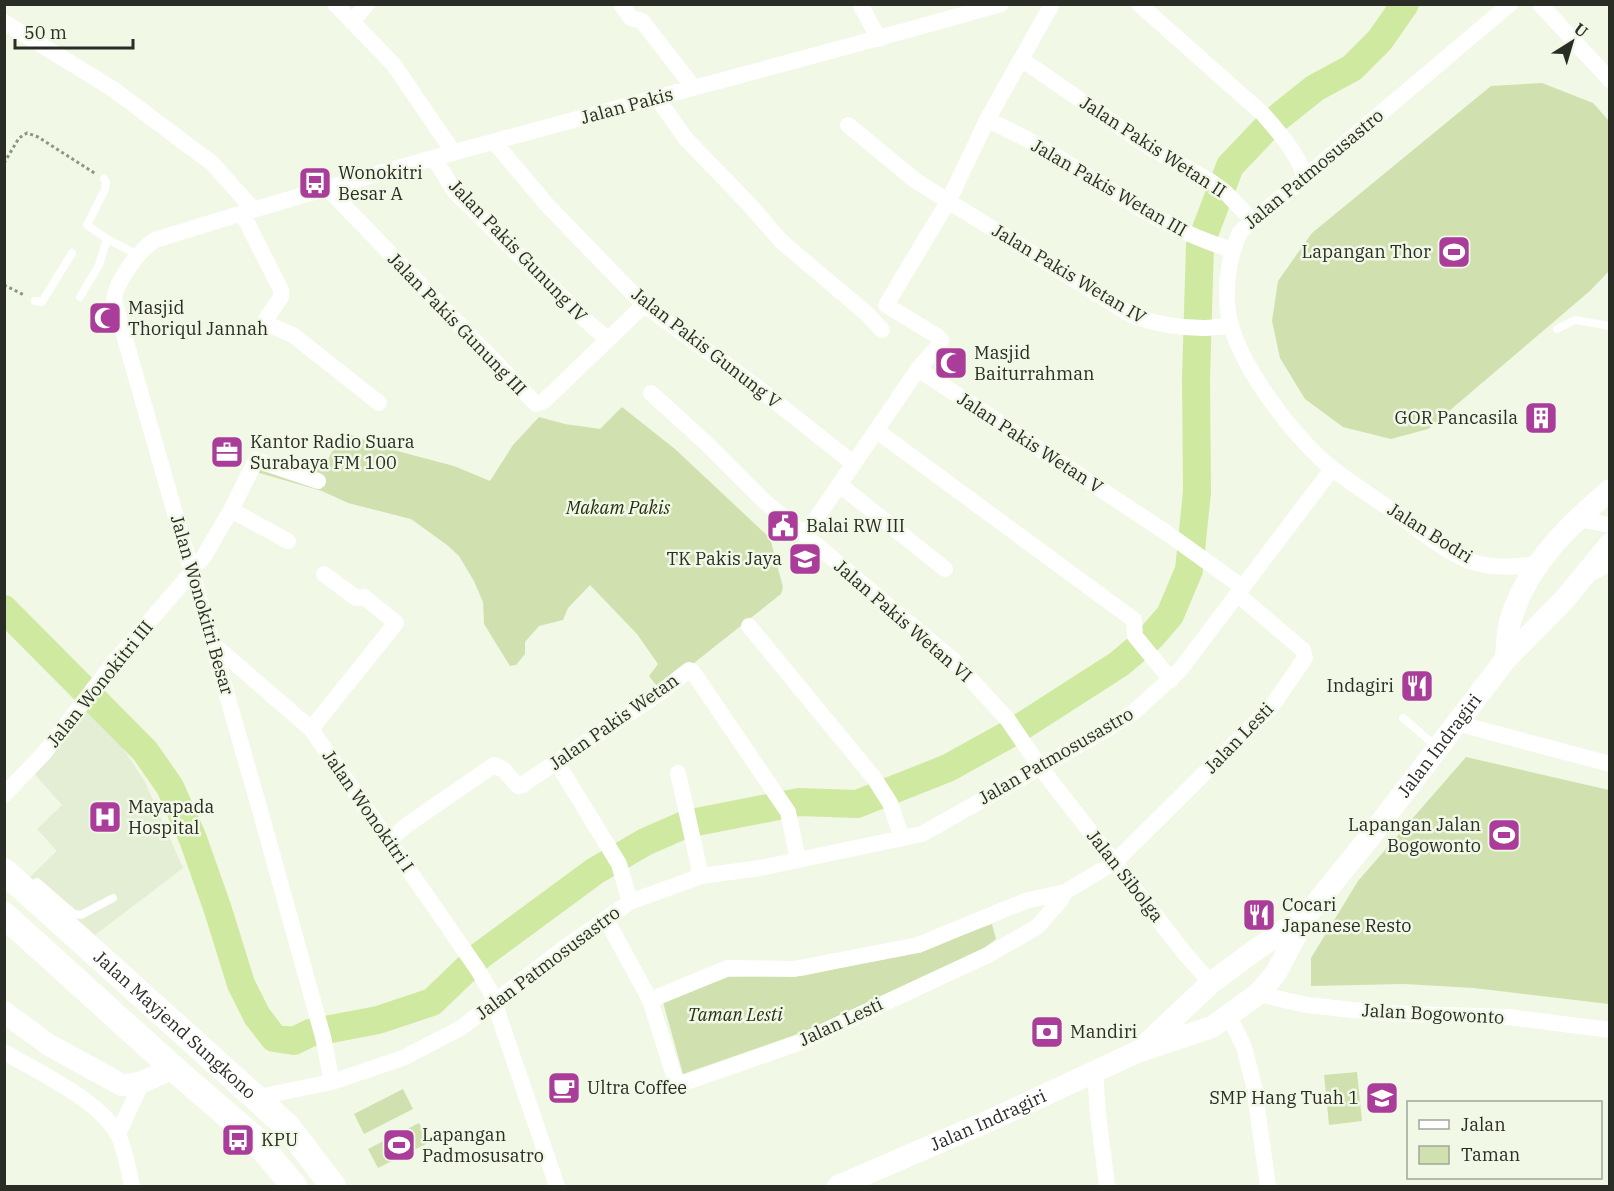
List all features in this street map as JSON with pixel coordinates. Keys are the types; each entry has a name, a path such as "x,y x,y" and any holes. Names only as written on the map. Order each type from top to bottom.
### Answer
{"main road":[{"name":"Jalan Mayjend Sungkono","path":"4,871 26,890 73,922 254,1098 288,1126 333,1186"},
{"name":"Jalan Mayjend Sungkono","path":"4,915 254,1138 294,1186"}],"street":[{"path":"335,4 404,78 454,153"},
{"path":"352,22 367,4"},
{"path":"621,4 633,20 642,21 694,87"},
{"path":"860,4 879,39"},
{"name":"Jalan Pakis","path":"248,211 1000,4"},
{"path":"657,98 687,139 782,242 878,325 886,305 949,200 987,120 1052,4"},
{"path":"1139,4 1268,120 1302,167 1304,177"},
{"name":"Jalan Patmosusastro","path":"254,1098 332,1082 403,1058 461,1028 564,948 630,902 701,876 760,868 922,834 1134,712 1171,680 1332,469 1286,423 1250,368 1231,326 1228,277 1233,250 1240,232 1510,4"},
{"path":"1539,4 1610,80"},
{"path":"4,22 113,89 206,159 248,211 281,290 282,297 266,319 267,324 293,335 379,403"},
{"name":"Jalan Pakis Wetan II","path":"1021,59 1149,147 1210,181 1225,192 1252,220"},
{"name":"Jalan Pakis Wetan III","path":"987,120 1056,157 1159,220 1233,250"},
{"name":"Jalan Pakis Wetan IV","path":"848,125 916,181 1133,316 1153,323 1178,326 1204,328 1231,326"},
{"name":"Jalan Pakis Gunung V","path":"494,142 548,206 644,305 757,387 854,464"},
{"name":"Jalan Pakis Gunung IV","path":"434,158 455,192 608,340"},
{"name":"Jalan Pakis Gunung III","path":"327,188 536,404 544,401 644,305"},
{"name":"Jalan Wonokitri Besar","path":"248,211 156,240 147,245 115,290 114,300 214,645 323,1037 332,1082"},
{"path":"805,535 918,369 941,340 886,305"},
{"name":"Jalan Pakis Wetan V","path":"918,369 1182,543 1208,562 1240,591"},
{"name":"Jalan Pakis Wetan VI","path":"651,393 764,500 952,659 1008,720 1040,767"},
{"path":"877,431 1134,620 1139,642 1171,680"},
{"name":"Jalan Wonokitri III","path":"4,795 45,752 114,662 203,558 256,460 318,481"},
{"name":"Jalan Bodri","path":"1332,469 1439,543 1470,561 1497,567 1538,564"},
{"path":"840,485 945,568"},
{"path":"1506,658 1510,624 1521,593 1538,564 1576,519 1610,490"},
{"path":"231,510 288,541"},
{"path":"1576,519 1610,525"},
{"name":"Jalan Indragiri","path":"838,1186 991,1120 1137,1052 1212,1027 1258,994 1276,973 1306,916 1369,838 1506,658 1564,600 1610,544"},
{"path":"311,729 396,622 363,597 356,598 324,574"},
{"name":"Jalan Lesti","path":"650,1000 728,968 794,969 918,945 1025,901 1065,892 1115,862 1272,706 1305,658 1303,650 1240,591"},
{"path":"749,626 874,778 890,803 902,838"},
{"name":"Jalan Wonokitri I","path":"214,645 311,729 477,970 495,1001 557,1186"},
{"name":"Jalan Pakis Wetan","path":"388,841 407,825 494,765 504,770 520,786 557,763 689,670 693,672 788,812 798,860"},
{"path":"1456,723 1610,764"},
{"path":"557,763 586,814 619,864 630,902"},
{"name":"Jalan Sibolga","path":"1040,767 1186,955 1211,983"},
{"path":"678,772 701,876"},
{"name":"Jalan Lesti","path":"606,919 650,1000 676,1082 685,1084 801,1042 1009,944 1037,927 1065,892"},
{"name":"Jalan Indragiri","path":"1137,1052 1211,983 1263,944 1306,916"},
{"name":"Jalan Bogowonto","path":"1258,994 1307,1005 1381,1013 1508,1017 1610,1030"},
{"path":"4,1012 49,1045 122,1085 142,1082 173,1068"},
{"path":"1229,1016 1244,1047 1254,1086 1268,1186"},
{"path":"4,1052 85,1100 104,1116 118,1134 132,1186"},
{"path":"1095,1072 1107,1186"},
{"path":"118,1134 142,1082"}],"lane":[{"path":"104,179 105,189 87,226 140,256"},
{"path":"80,297 99,265 107,239"},
{"path":"34,301 42,302 72,253"},
{"path":"1557,329 1575,320 1610,327"},
{"path":"1564,600 1599,572 1610,568"},
{"path":"1403,718 1437,748"},
{"path":"73,922 113,898"}],"path":[{"path":"4,163 19,138 27,133 38,137 104,179"},
{"path":"4,285 34,301"}],"shaded area":[{"name":"Mayapada Hospital","path":"83,708 115,736 145,782 183,868 95,935 28,879 57,851 37,829 62,805 33,772"}],"green space":[{"name":"Lapangan Thor","path":"1542,83 1593,103 1609,121 1609,271 1591,290 1428,429 1391,439 1343,427 1305,399 1280,358 1272,321 1278,281 1312,233 1491,86"},
{"name":"Makam Pakis","path":"622,407 675,449 770,538 783,587 781,594 660,690 649,676 658,664 637,634 590,585 568,608 563,620 539,626 525,642 525,654 516,665 510,666 484,624 483,602 474,581 459,556 447,545 411,519 348,503 322,491 259,473 261,464 327,461 343,432 386,448 454,466 490,481 513,445 539,417 565,424 600,429"},
{"name":"Lapangan Jalan Bogowonto","path":"1466,757 1609,790 1609,1004 1474,988 1404,984 1311,986 1311,958 1358,881"},
{"name":"Taman Lesti","path":"992,924 996,939 984,948 806,1031 683,1074 663,1002 728,977 802,976 916,952"},
{"path":"1357,1072 1362,1121 1329,1125 1324,1075"},
{"name":"Lapangan Padmosusatro","path":"403,1089 413,1109 364,1134 354,1114"},
{"name":"Lapangan Padmosusatro","path":"419,1123 430,1142 378,1168 368,1149"}],"waterway":[{"path":"691,823 799,802 857,804 948,768 1013,732 1119,664 1151,637 1170,615 1189,570 1197,492 1196,378 1200,245 1230,166 1270,124 1315,88 1352,68 1380,40 1405,4"},
{"path":"4,609 145,751 170,787 193,839 241,984 257,1016 274,1038 294,1041 310,1033 378,1020 432,1002 481,955 595,871 645,842 686,824"}],"place":[{"name":"Wonokitri Besar A","path":"315,183"},
{"name":"Lapangan Thor","path":"1454,252"},
{"name":"Masjid Thoriqul Jannah","path":"105,318"},
{"name":"Masjid Baiturrahman","path":"951,363"},
{"name":"GOR Pancasila","path":"1541,418"},
{"name":"Kantor Radio Suara Surabaya FM 100","path":"227,452"},
{"name":"Balai RW III","path":"783,526"},
{"name":"TK Pakis Jaya","path":"805,559"},
{"name":"Indagiri","path":"1417,686"},
{"name":"Mayapada Hospital","path":"105,817"},
{"name":"Lapangan Jalan Bogowonto","path":"1504,835"},
{"name":"Cocari Japanese Resto","path":"1259,915"},
{"name":"Mandiri","path":"1047,1032"},
{"name":"Ultra Coffee","path":"564,1088"},
{"name":"SMP Hang Tuah 1","path":"1382,1098"},
{"name":"KPU","path":"238,1140"},
{"name":"Lapangan Padmosusatro","path":"399,1145"}]}
